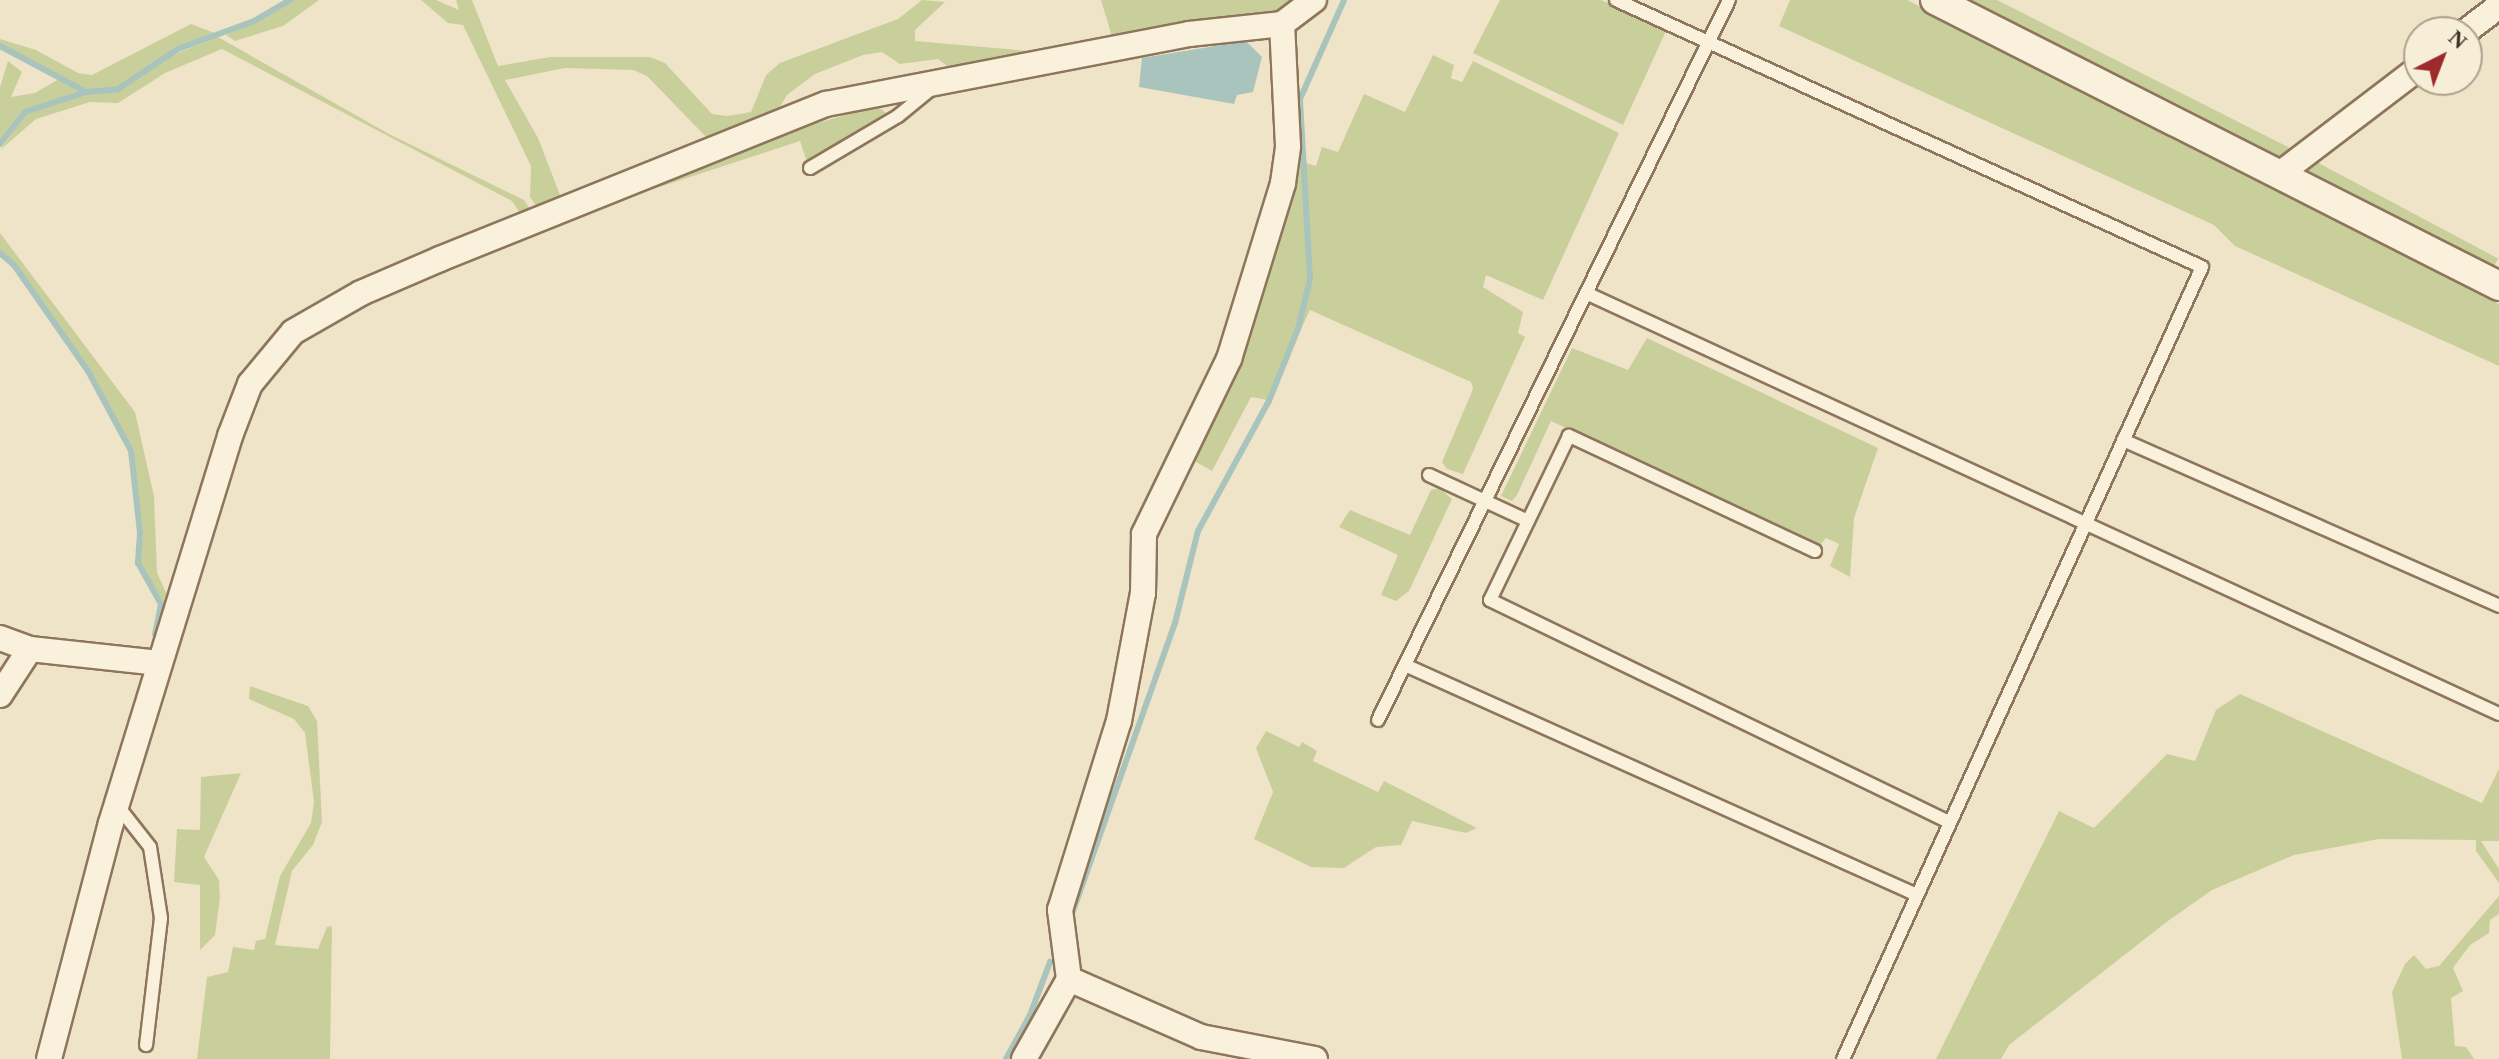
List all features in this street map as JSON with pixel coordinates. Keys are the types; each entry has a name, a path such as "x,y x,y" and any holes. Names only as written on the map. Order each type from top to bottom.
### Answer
{"street":[{"path":"49,1059 117,805 159,663 250,384 293,332 361,293 615,185 826,104 942,79 1189,34 1282,24 1314,0"},
{"path":"1935,0 2499,286"},
{"path":"2483,18 2499,6"},
{"path":"1024,1059 1069,979 1060,910 1119,721 1143,593 1144,534 1229,359 1283,183 1288,146 1282,24"},
{"path":"2281,173 2403,80"},
{"path":"0,638 30,649 159,663"},
{"path":"0,695 30,649"},
{"path":"1069,979 1201,1037 1315,1059"}],"lane":[{"path":"1616,0 2202,267 1843,1059"},
{"path":"1378,720 1729,0"},
{"path":"810,168 898,116 942,79"},
{"path":"1586,293 2499,714"},
{"path":"1815,551 1569,436 1490,600 1949,822"},
{"path":"2123,440 2499,606"},
{"path":"1429,475 1528,521"},
{"path":"1405,665 1917,895"},
{"path":"117,805 150,847 161,918 146,1045"}],"green space":[{"path":"293,0 319,0 283,26 235,41 226,35"},
{"path":"421,0 436,0 459,10 456,0 472,0 498,66 550,57 650,57 665,63 712,114 727,116 751,112 766,75 780,63 898,19 922,0 945,2 915,30 915,41 1040,52 951,69 938,59 900,64 882,52 863,55 815,74 787,95 773,119 724,140 707,138 647,76 633,70 565,68 505,80 538,138 562,200 540,211 530,197 531,166 463,25 448,23"},
{"path":"1101,0 1295,0 1278,14 1113,40"},
{"path":"1500,0 1601,0 1667,29 1623,125 1473,53"},
{"path":"1790,0 1907,0 2404,254 2499,304 2499,366 2235,246 2214,225 1779,26"},
{"path":"1956,0 1997,0 2296,151 2282,162"},
{"path":"191,24 217,34 177,48 117,88 87,90 0,44 0,39 36,50 78,73 92,75"},
{"path":"218,37 389,134 524,200 534,215 521,215 512,201 222,49 165,73 118,103 90,102 36,119 0,150 26,114 86,94 118,91 165,58"},
{"path":"1433,55 1454,65 1451,78 1462,82 1473,61 1619,133 1543,300 1486,275 1483,287 1523,312 1518,333 1525,337 1463,474 1447,469 1442,462 1473,389 1471,382 1310,310 1268,400 1251,397 1212,471 1189,458 1294,159 1316,166 1322,147 1338,152 1364,94 1405,112"},
{"path":"8,61 22,72 11,97 35,93 59,79 83,92 24,111 0,141 0,87"},
{"path":"877,106 886,113 807,162 800,141 574,215 796,129"},
{"path":"2311,159 2498,259 2491,272 2304,172"},
{"path":"0,233 135,412 154,496 157,573 171,603 159,641 154,636 164,603 140,563 132,451 90,370 16,264 0,250"},
{"path":"1647,338 1878,448 1854,518 1850,577 1830,566 1839,544 1826,538 1819,546 1551,421 1517,495 1512,501 1501,496 1572,348 1628,370"},
{"path":"1439,488 1452,499 1409,591 1396,601 1381,595 1398,555 1339,527 1350,510 1410,535 1431,490"},
{"path":"250,686 308,706 317,721 322,822 313,845 292,871 275,945 318,949 327,927 332,926 330,1059 197,1059 207,977 228,972 233,947 254,950 256,941 265,939 280,876 311,823 314,802 305,733 294,719 249,699"},
{"path":"2240,694 2482,803 2499,769 2499,841 2481,841 2499,869 2499,883 2476,851 2476,840 2379,839 2294,855 2212,890 2009,1045 2001,1059 1936,1059 2059,811 2094,828 2167,754 2195,761 2216,710"},
{"path":"1266,731 1299,747 1302,742 1317,751 1313,761 1378,792 1384,781 1477,828 1466,833 1412,821 1401,845 1376,847 1344,868 1311,867 1254,839 1273,792 1256,748"},
{"path":"241,773 204,857 219,880 220,898 215,935 200,950 200,885 174,882 177,829 200,830 201,777"},
{"path":"2499,896 2499,914 2490,920 2489,933 2470,945 2453,968 2463,991 2451,998 2455,1046 2466,1047 2474,1059 2402,1059 2392,992 2405,964 2414,955 2426,969 2439,966"}],"water":[{"path":"1246,41 1262,57 1253,92 1237,95 1234,104 1139,87 1142,58"}],"waterway":[{"path":"0,144 25,112 86,92 118,89 178,49 254,21 290,0"},
{"path":"1073,911 1175,623 1198,531 1269,401 1298,329 1310,279 1300,99 1344,0"},
{"path":"0,46 86,92"},
{"path":"0,253 14,265 88,371 131,451 140,533 138,563 161,604 155,634"},
{"path":"1006,1059 1030,1015 1050,962"}]}
